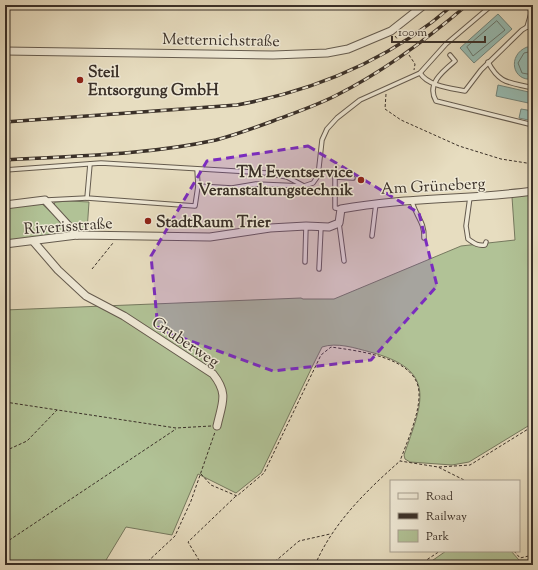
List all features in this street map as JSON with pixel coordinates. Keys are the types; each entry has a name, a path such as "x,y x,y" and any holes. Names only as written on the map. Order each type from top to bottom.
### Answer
{"street":[{"name":"Metternichstraße","path":"5,51 273,55 327,53 348,49 373,39 404,22 424,5"},
{"name":"Am Grüneberg","path":"342,209 376,202 508,194 533,191"},
{"path":"5,205 45,200 77,235"},
{"path":"303,226 329,227 340,222 342,209"},
{"name":"Riverisstraße","path":"5,244 77,235 120,234 188,238 210,237 228,235 250,229 303,226"},
{"name":"Gruberweg","path":"33,241 58,270 86,296 124,316 213,374 222,385 224,394 217,426"}],"lane":[{"path":"198,186 232,188 256,184 310,185 316,179 320,146 331,124 353,105 420,73 446,44 492,5"},
{"path":"420,73 423,79 465,91 488,62 527,27 533,10 523,5"},
{"path":"527,27 533,28"},
{"path":"450,55 455,61 440,73 434,83 433,96 436,101 533,125"},
{"path":"488,62 495,74 501,80 533,88"},
{"path":"5,170 90,164 197,169 278,174 304,186"},
{"path":"87,198 90,164"},
{"path":"45,200 87,198 195,206 198,186 197,169"},
{"path":"342,209 335,208 335,177 353,178"},
{"path":"470,196 466,226 468,239 480,246 484,245 486,242"},
{"path":"411,200 413,207 423,225 424,238"},
{"path":"372,236 376,202"},
{"path":"340,222 344,261"},
{"path":"303,226 305,262"},
{"path":"319,269 321,227"}],"path":[{"path":"409,55 415,64 413,71"},
{"path":"384,89 386,94 384,104 385,109 402,120 459,146 501,159 533,164"},
{"path":"92,269 120,234"},
{"path":"202,565 188,542 264,473 321,355 331,347 359,351 384,358 408,370 415,380 419,393 417,410 400,461 357,503 331,533 315,565"},
{"path":"5,402 176,428 217,426 201,474 175,536 144,565"},
{"path":"5,451 27,441 57,410"},
{"path":"400,461 438,467 470,465 533,426"},
{"path":"5,543 176,428"},
{"path":"438,467 464,480"},
{"path":"201,474 211,485 237,496"},
{"path":"271,565 298,541 331,533"},
{"path":"419,565 438,552"},
{"path":"515,552 520,558 533,554"}],"highlighted area":[{"path":"308,146 419,213 437,286 371,360 273,371 158,329 151,256 207,161"}],"green space":[{"path":"533,193 533,423 469,462 452,465 410,462 405,459 404,455 416,420 419,404 420,391 416,379 407,368 392,359 352,347 334,345 322,347 261,473 236,493 198,474 172,535 126,527 103,565 5,565 5,310 301,298 334,299 461,246 515,240 512,197"},
{"path":"55,202 89,202 87,231 79,231 54,205"},
{"path":"41,203 64,224 65,231 60,234 5,241 5,208"},
{"path":"445,552 512,552 519,560 527,560 533,557 533,565 426,565"}],"water":[{"path":"498,14 512,29 474,63 460,48"},
{"path":"527,47 533,48 533,79 526,79 520,76 515,67 517,56"},
{"path":"498,85 533,93 533,104 496,96"},
{"path":"521,109 533,111 533,121 519,118"}],"railway":[{"path":"5,122 237,105 267,99 296,91 352,70 404,41 453,5"},
{"path":"5,160 111,154 164,149 216,140 244,131 312,106 353,87 404,55 467,5"}],"place":[{"name":"Steil Entsorgung GmbH","path":"80,80"},
{"name":"TM Eventservice Veranstaltungstechnik","path":"361,180"},
{"name":"StadtRaum Trier","path":"148,221"}]}
